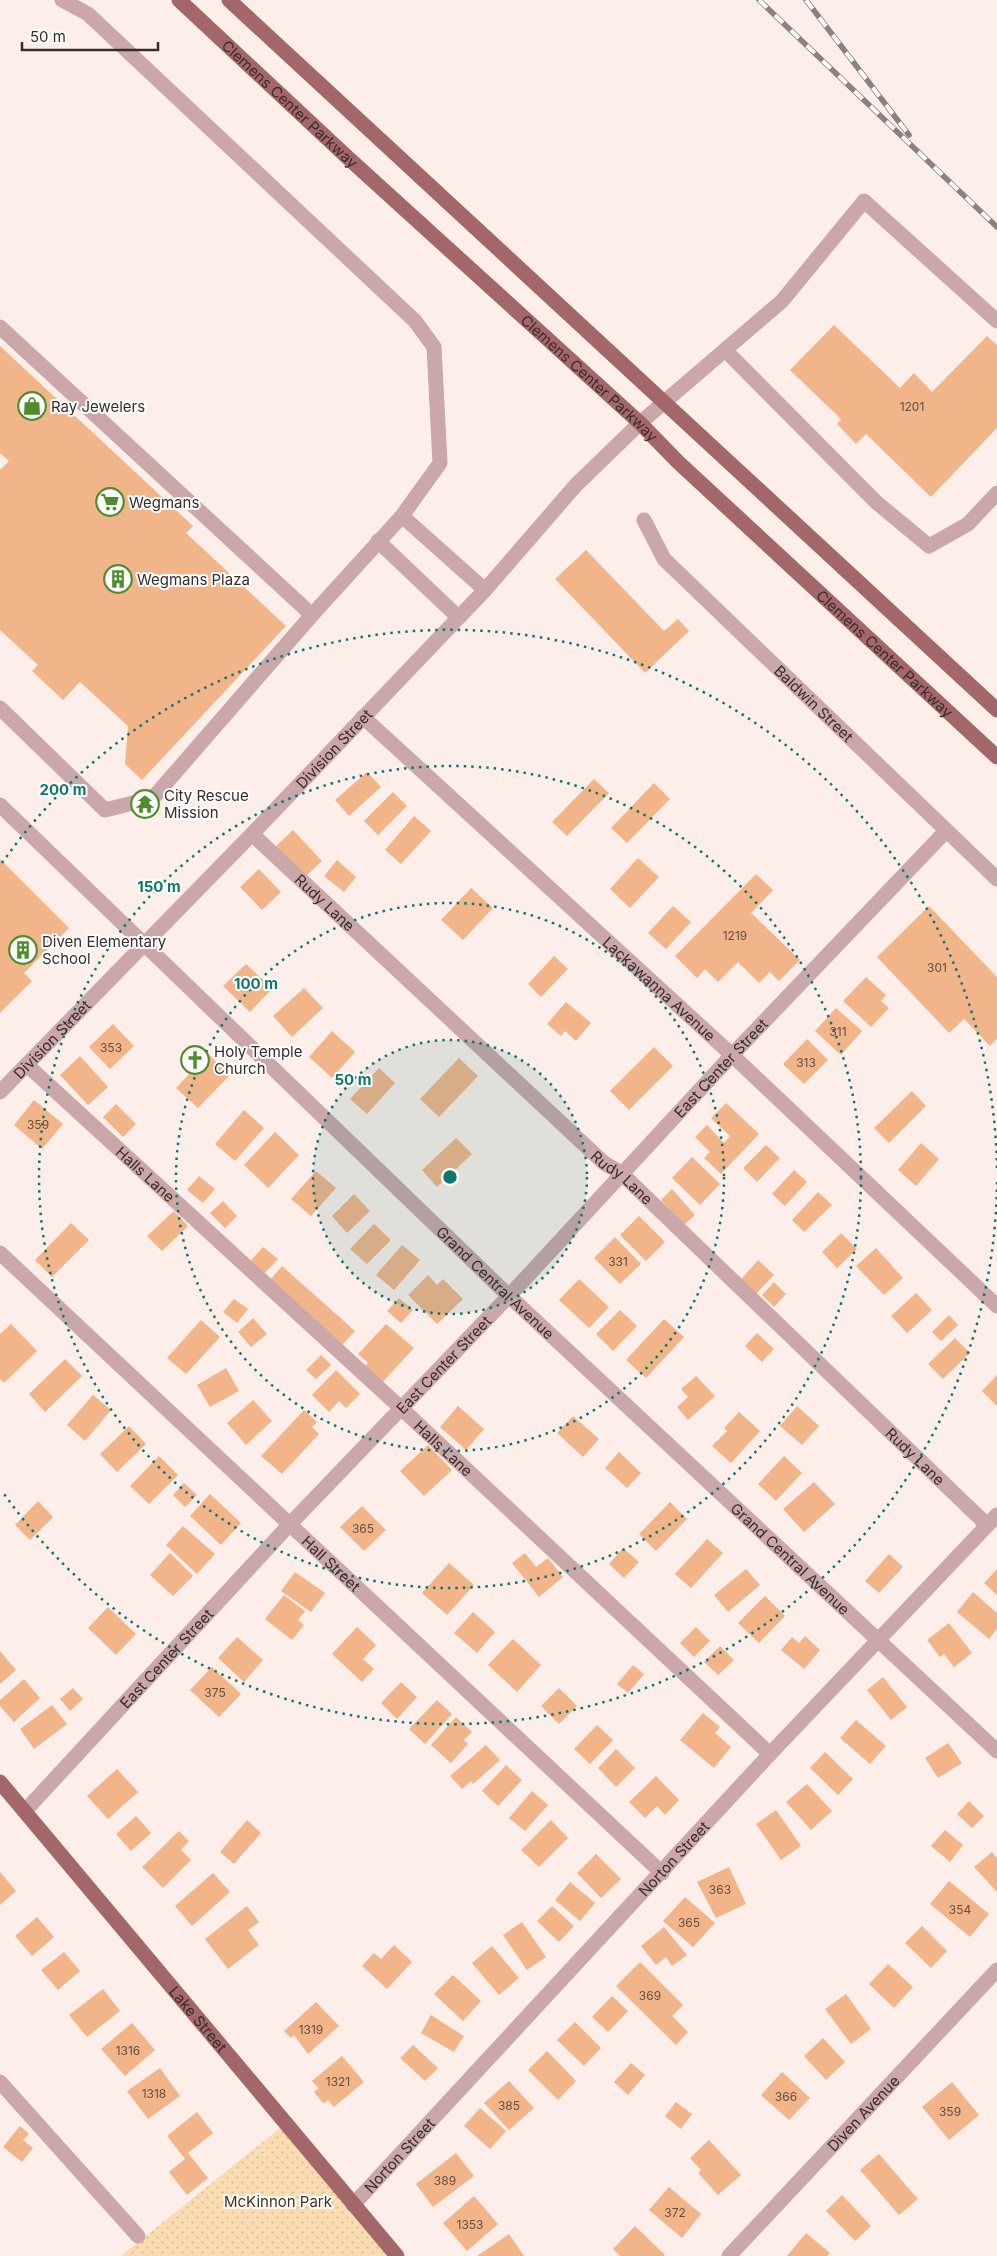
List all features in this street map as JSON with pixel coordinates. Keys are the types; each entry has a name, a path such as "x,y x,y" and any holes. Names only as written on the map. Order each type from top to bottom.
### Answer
{"main road":[{"name":"Clemens Center Parkway","path":"179,0 346,156 640,423 678,462 997,757"},
{"name":"Clemens Center Parkway","path":"229,0 997,710"},
{"name":"Lake Street","path":"0,1782 397,2256"}],"street":[{"path":"0,708 105,810 153,798 402,516 440,463 434,348 415,321 88,14 62,0"},
{"name":"Division Street","path":"0,1092 252,834 485,590 576,485 640,423 782,301 864,201 997,321"},
{"path":"0,327 312,616"},
{"path":"725,350 876,502 929,546 968,524 997,492"},
{"path":"402,516 485,590"},
{"name":"Baldwin Street","path":"644,520 664,559 997,879"},
{"path":"378,541 458,617"},
{"name":"Lackawanna Avenue","path":"363,717 732,1055 997,1306"},
{"name":"Grand Central Avenue","path":"0,805 509,1296 997,1751"},
{"name":"East Center Street","path":"25,1811 290,1524 509,1296 732,1055 946,831"},
{"name":"Rudy Lane","path":"252,834 604,1162 622,1174 992,1520"},
{"name":"Halls Lane","path":"27,1065 402,1409 770,1754"},
{"name":"Hall Street","path":"0,1254 662,1873"},
{"name":"Norton Street","path":"353,2205 770,1754 992,1520"},
{"name":"Diven Avenue","path":"730,2256 997,1970"},
{"path":"0,2082 138,2236"}],"green space":[{"name":"McKinnon Park","path":"285,2124 392,2250 386,2256 121,2256"}],"building":[{"path":"834,325 900,388 914,373 932,392 987,336 997,345 997,428 931,497 866,434 856,444 837,424 841,419 790,370"},
{"name":"Wegmans Plaza","path":"0,346 193,526 186,533 286,626 142,780 125,764 128,726 80,682 63,700 32,671 38,665 0,630 0,470 9,461 0,453"},
{"path":"586,550 664,631 678,619 689,631 645,673 555,579"},
{"path":"367,772 381,787 349,816 335,800"},
{"path":"594,779 609,793 567,836 552,822"},
{"path":"654,783 670,799 627,843 611,828"},
{"path":"393,792 407,806 378,835 364,821"},
{"path":"414,816 431,831 401,864 385,850"},
{"path":"293,830 322,861 304,878 275,847"},
{"path":"638,858 659,877 630,908 610,889"},
{"name":"Diven Elementary School","path":"0,859 69,928 24,973 32,981 0,1013"},
{"path":"337,860 356,877 344,892 324,876"},
{"path":"259,869 281,892 262,910 240,887"},
{"path":"756,874 773,890 751,913 800,960 779,981 770,972 759,983 738,962 718,982 705,969 697,978 675,956"},
{"path":"471,888 493,908 463,940 441,920"},
{"path":"673,906 691,922 666,949 648,933"},
{"path":"929,906 997,977 997,1039 990,1046 964,1019 949,1033 877,957"},
{"path":"554,956 568,969 541,997 528,984"},
{"path":"246,964 272,989 250,1012 223,986"},
{"path":"866,977 886,995 881,1001 889,1008 871,1027 843,1001"},
{"path":"304,988 323,1008 292,1037 273,1016"},
{"path":"566,1002 591,1023 576,1041 565,1031 561,1036 547,1024"},
{"path":"836,1008 862,1031 841,1055 815,1031"},
{"path":"113,1024 134,1046 110,1069 89,1047"},
{"path":"332,1031 355,1052 332,1078 309,1057"},
{"path":"807,1039 828,1060 804,1084 783,1064"},
{"path":"654,1047 673,1066 629,1110 610,1091"},
{"path":"208,1054 230,1075 198,1108 176,1088"},
{"path":"80,1056 108,1087 88,1105 60,1075"},
{"path":"459,1058 478,1076 439,1117 420,1099"},
{"path":"379,1068 395,1083 367,1114 350,1099"},
{"path":"912,1091 926,1106 889,1143 874,1128"},
{"path":"34,1100 63,1124 42,1149 14,1125"},
{"path":"726,1103 759,1134 721,1174 704,1158 710,1152 695,1137 707,1125 724,1143 730,1136 711,1118"},
{"path":"116,1104 136,1124 123,1137 103,1117"},
{"path":"244,1110 264,1128 235,1161 215,1144"},
{"path":"275,1132 299,1155 268,1188 244,1165"},
{"path":"456,1138 472,1154 437,1187 422,1170"},
{"path":"921,1143 939,1159 916,1186 898,1170"},
{"path":"766,1145 780,1158 757,1182 743,1168"},
{"path":"692,1157 720,1184 700,1205 672,1178"},
{"path":"794,1170 807,1182 785,1206 772,1194"},
{"path":"316,1171 336,1188 311,1216 291,1199"},
{"path":"199,1176 215,1189 203,1203 187,1190"},
{"path":"672,1189 695,1215 684,1225 661,1200"},
{"path":"818,1192 832,1205 804,1232 792,1220"},
{"path":"354,1194 370,1211 347,1233 332,1216"},
{"path":"223,1201 237,1216 225,1228 210,1213"},
{"path":"174,1211 188,1226 162,1251 147,1236"},
{"path":"639,1216 665,1242 646,1261 620,1235"},
{"path":"71,1223 89,1240 52,1277 35,1260"},
{"path":"374,1224 391,1240 367,1264 350,1249"},
{"path":"841,1233 857,1249 837,1268 822,1252"},
{"path":"615,1237 641,1264 620,1284 594,1258"},
{"path":"402,1245 420,1260 394,1290 376,1275"},
{"path":"263,1247 278,1259 260,1278 246,1266"},
{"path":"876,1248 903,1278 884,1295 856,1266"},
{"path":"758,1260 774,1275 752,1298 737,1284"},
{"path":"282,1266 355,1331 341,1346 269,1281"},
{"path":"428,1275 437,1285 443,1279 463,1299 437,1324 408,1295"},
{"path":"579,1279 609,1307 589,1328 559,1300"},
{"path":"774,1282 786,1294 774,1307 762,1295"},
{"path":"916,1293 932,1310 907,1333 891,1316"},
{"path":"399,1298 413,1310 401,1323 387,1311"},
{"path":"234,1299 248,1309 237,1323 223,1312"},
{"path":"620,1310 637,1326 613,1351 596,1334"},
{"path":"949,1315 958,1325 941,1341 932,1332"},
{"path":"253,1318 267,1334 251,1347 238,1332"},
{"path":"664,1319 684,1337 646,1378 626,1360"},
{"path":"201,1320 220,1337 186,1374 167,1358"},
{"path":"11,1324 37,1351 4,1383 0,1379 0,1334"},
{"path":"386,1324 414,1348 380,1385 362,1369 368,1363 358,1354"},
{"path":"757,1333 774,1349 762,1362 745,1346"},
{"path":"955,1338 970,1353 943,1379 928,1364"},
{"path":"321,1355 331,1365 316,1379 306,1370"},
{"path":"65,1359 82,1376 45,1412 29,1394"},
{"path":"226,1368 239,1391 210,1407 197,1385"},
{"path":"336,1370 360,1394 346,1408 339,1401 329,1412 312,1395"},
{"path":"997,1375 997,1406 982,1391"},
{"path":"696,1376 715,1396 688,1420 677,1407 688,1397 681,1389"},
{"path":"93,1395 111,1410 85,1441 67,1425"},
{"path":"253,1400 272,1421 246,1445 227,1423"},
{"path":"458,1406 484,1429 466,1450 440,1427"},
{"path":"797,1406 819,1426 802,1445 780,1426"},
{"path":"304,1410 317,1422 312,1427 319,1434 282,1474 261,1456"},
{"path":"739,1412 760,1431 731,1463 712,1446 727,1431 724,1428"},
{"path":"573,1416 599,1439 583,1457 557,1433"},
{"path":"129,1426 146,1444 117,1472 100,1454"},
{"path":"428,1445 452,1470 424,1496 400,1471"},
{"path":"619,1452 641,1473 627,1488 605,1468"},
{"path":"159,1456 178,1475 149,1504 130,1486"},
{"path":"784,1456 802,1473 776,1501 758,1484"},
{"path":"814,1482 835,1504 804,1532 783,1509"},
{"path":"184,1483 197,1495 185,1507 173,1495"},
{"path":"210,1494 241,1523 221,1545 190,1516"},
{"path":"38,1501 53,1517 30,1540 15,1525"},
{"path":"670,1502 687,1519 656,1551 639,1534"},
{"path":"362,1506 386,1530 364,1551 340,1527"},
{"path":"183,1526 215,1554 197,1574 166,1545"},
{"path":"707,1539 723,1553 691,1588 675,1574"},
{"path":"623,1548 639,1562 624,1578 609,1564"},
{"path":"170,1553 193,1576 173,1596 150,1575"},
{"path":"525,1553 536,1567 548,1558 563,1577 539,1597 512,1563"},
{"path":"889,1554 903,1567 879,1593 865,1581"},
{"path":"449,1563 474,1585 447,1615 422,1593"},
{"path":"746,1569 760,1585 728,1612 714,1595"},
{"path":"997,1569 997,1595 984,1583"},
{"path":"295,1572 325,1593 311,1612 281,1591"},
{"path":"973,1592 997,1613 997,1629 989,1639 957,1612"},
{"path":"284,1595 305,1611 298,1620 304,1625 292,1640 265,1619"},
{"path":"765,1596 785,1616 759,1643 738,1623"},
{"path":"108,1607 136,1634 116,1655 88,1628"},
{"path":"473,1612 495,1632 477,1653 454,1633"},
{"path":"949,1623 972,1653 954,1667 944,1654 940,1657 927,1640"},
{"path":"357,1627 376,1645 363,1659 374,1669 362,1682 332,1654"},
{"path":"696,1627 710,1641 694,1657 680,1643"},
{"path":"805,1636 820,1650 804,1669 781,1650 792,1637 799,1643"},
{"path":"237,1637 263,1660 244,1682 218,1658"},
{"path":"513,1639 541,1665 517,1692 488,1665"},
{"path":"720,1646 734,1660 718,1675 704,1662"},
{"path":"0,1651 16,1670 0,1684"},
{"path":"633,1665 644,1674 628,1693 617,1684"},
{"path":"212,1667 241,1694 219,1717 190,1690"},
{"path":"883,1677 907,1707 891,1720 867,1690"},
{"path":"24,1679 40,1698 14,1722 0,1706 0,1700"},
{"path":"401,1682 417,1697 397,1719 381,1703"},
{"path":"73,1688 83,1699 70,1711 60,1699"},
{"path":"559,1688 577,1706 559,1724 541,1706"},
{"path":"437,1700 452,1714 425,1744 409,1729"},
{"path":"52,1705 67,1724 34,1749 20,1729"},
{"path":"703,1713 720,1727 715,1733 731,1747 714,1768 680,1740"},
{"path":"456,1717 472,1732 464,1740 468,1744 451,1763 431,1745"},
{"path":"856,1720 886,1746 870,1764 840,1738"},
{"path":"597,1725 613,1740 590,1764 574,1749"},
{"path":"948,1743 962,1763 938,1778 925,1758"},
{"path":"486,1745 500,1760 473,1784 471,1781 462,1789 450,1776"},
{"path":"616,1749 635,1768 616,1787 598,1768"},
{"path":"825,1752 853,1779 838,1795 810,1768"},
{"path":"506,1765 522,1780 498,1806 482,1791"},
{"path":"117,1769 138,1792 108,1819 87,1796"},
{"path":"656,1776 679,1800 665,1815 657,1806 645,1818 629,1802"},
{"path":"807,1784 832,1811 811,1830 786,1802"},
{"path":"532,1791 548,1805 525,1831 509,1818"},
{"path":"969,1801 984,1816 972,1828 957,1814"},
{"path":"776,1810 801,1846 781,1860 756,1824"},
{"path":"136,1816 151,1833 131,1851 116,1834"},
{"path":"247,1820 261,1833 234,1864 220,1852"},
{"path":"551,1820 568,1838 539,1867 521,1850"},
{"path":"945,1830 963,1845 950,1862 931,1846"},
{"path":"179,1831 189,1841 181,1850 191,1860 163,1888 142,1867"},
{"path":"992,1852 997,1858 997,1892 974,1867"},
{"path":"596,1854 621,1879 601,1898 577,1873"},
{"path":"729,1867 746,1904 716,1918 697,1882"},
{"path":"0,1872 16,1891 0,1905"},
{"path":"213,1873 230,1892 192,1926 175,1906"},
{"path":"949,1881 989,1914 970,1937 930,1904"},
{"path":"570,1882 595,1903 580,1921 555,1900"},
{"path":"685,1897 715,1923 693,1947 663,1921"},
{"path":"247,1906 259,1922 248,1930 259,1945 228,1969 205,1939"},
{"path":"552,1906 574,1926 559,1942 537,1921"},
{"path":"37,1917 54,1937 32,1956 15,1936"},
{"path":"522,1922 546,1957 527,1970 503,1935"},
{"path":"922,1926 947,1951 931,1968 905,1943"},
{"path":"664,1927 687,1955 672,1966 666,1957 656,1965 641,1946"},
{"path":"394,1945 412,1962 387,1989 362,1966 374,1953 381,1959"},
{"path":"492,1946 519,1978 499,1995 472,1963"},
{"path":"64,1952 80,1971 58,1990 41,1970"},
{"path":"640,1962 683,2005 672,2016 688,2032 676,2045 616,1986"},
{"path":"888,1964 913,1987 894,2008 869,1984"},
{"path":"453,1975 481,2001 463,2021 434,1994"},
{"path":"103,1989 120,2011 87,2037 69,2015"},
{"path":"846,1994 871,2029 851,2044 825,2009"},
{"path":"612,1996 628,2011 608,2032 592,2017"},
{"path":"316,2002 339,2026 308,2054 294,2035 291,2038 284,2031"},
{"path":"431,2015 464,2036 454,2052 421,2033"},
{"path":"575,2022 601,2048 584,2066 557,2040"},
{"path":"132,2023 155,2050 125,2076 101,2049"},
{"path":"823,2038 845,2062 826,2080 804,2056"},
{"path":"413,2045 438,2068 425,2081 400,2058"},
{"path":"547,2051 576,2081 558,2100 528,2070"},
{"path":"342,2056 364,2082 334,2107 328,2100 324,2104 314,2092 319,2088 312,2081"},
{"path":"631,2063 645,2075 628,2095 614,2082"},
{"path":"160,2068 180,2096 148,2119 127,2091"},
{"path":"782,2072 810,2098 789,2120 761,2095"},
{"path":"509,2081 534,2108 509,2130 484,2103"},
{"path":"952,2082 979,2115 949,2140 922,2107"},
{"path":"676,2102 692,2114 681,2129 665,2116"},
{"path":"480,2108 506,2131 490,2149 464,2126"},
{"path":"197,2112 213,2133 188,2153 208,2178 187,2195 169,2172 185,2159 167,2136"},
{"path":"20,2126 29,2134 23,2140 33,2148 22,2162 3,2147"},
{"path":"709,2140 741,2175 718,2195 698,2173 701,2170 690,2158"},
{"path":"456,2153 474,2176 433,2207 416,2184"},
{"path":"879,2154 918,2199 899,2215 860,2170"},
{"path":"669,2187 701,2214 682,2238 649,2210"},
{"path":"842,2195 871,2226 855,2241 826,2211"},
{"path":"474,2196 498,2224 467,2251 443,2223"},
{"path":"635,2226 664,2256 620,2256 613,2249"},
{"path":"806,2233 830,2253 827,2256 787,2256"},
{"path":"509,2234 524,2256 477,2256"}],"railway":[{"path":"759,0 997,227"},
{"path":"806,0 909,135"}],"place":[{"name":"Ray Jewelers","path":"32,406"},
{"name":"Wegmans","path":"110,502"},
{"name":"Wegmans Plaza","path":"118,579"},
{"name":"City Rescue Mission","path":"145,804"},
{"name":"Diven Elementary School","path":"23,950"},
{"name":"Holy Temple Church","path":"195,1060"}]}
